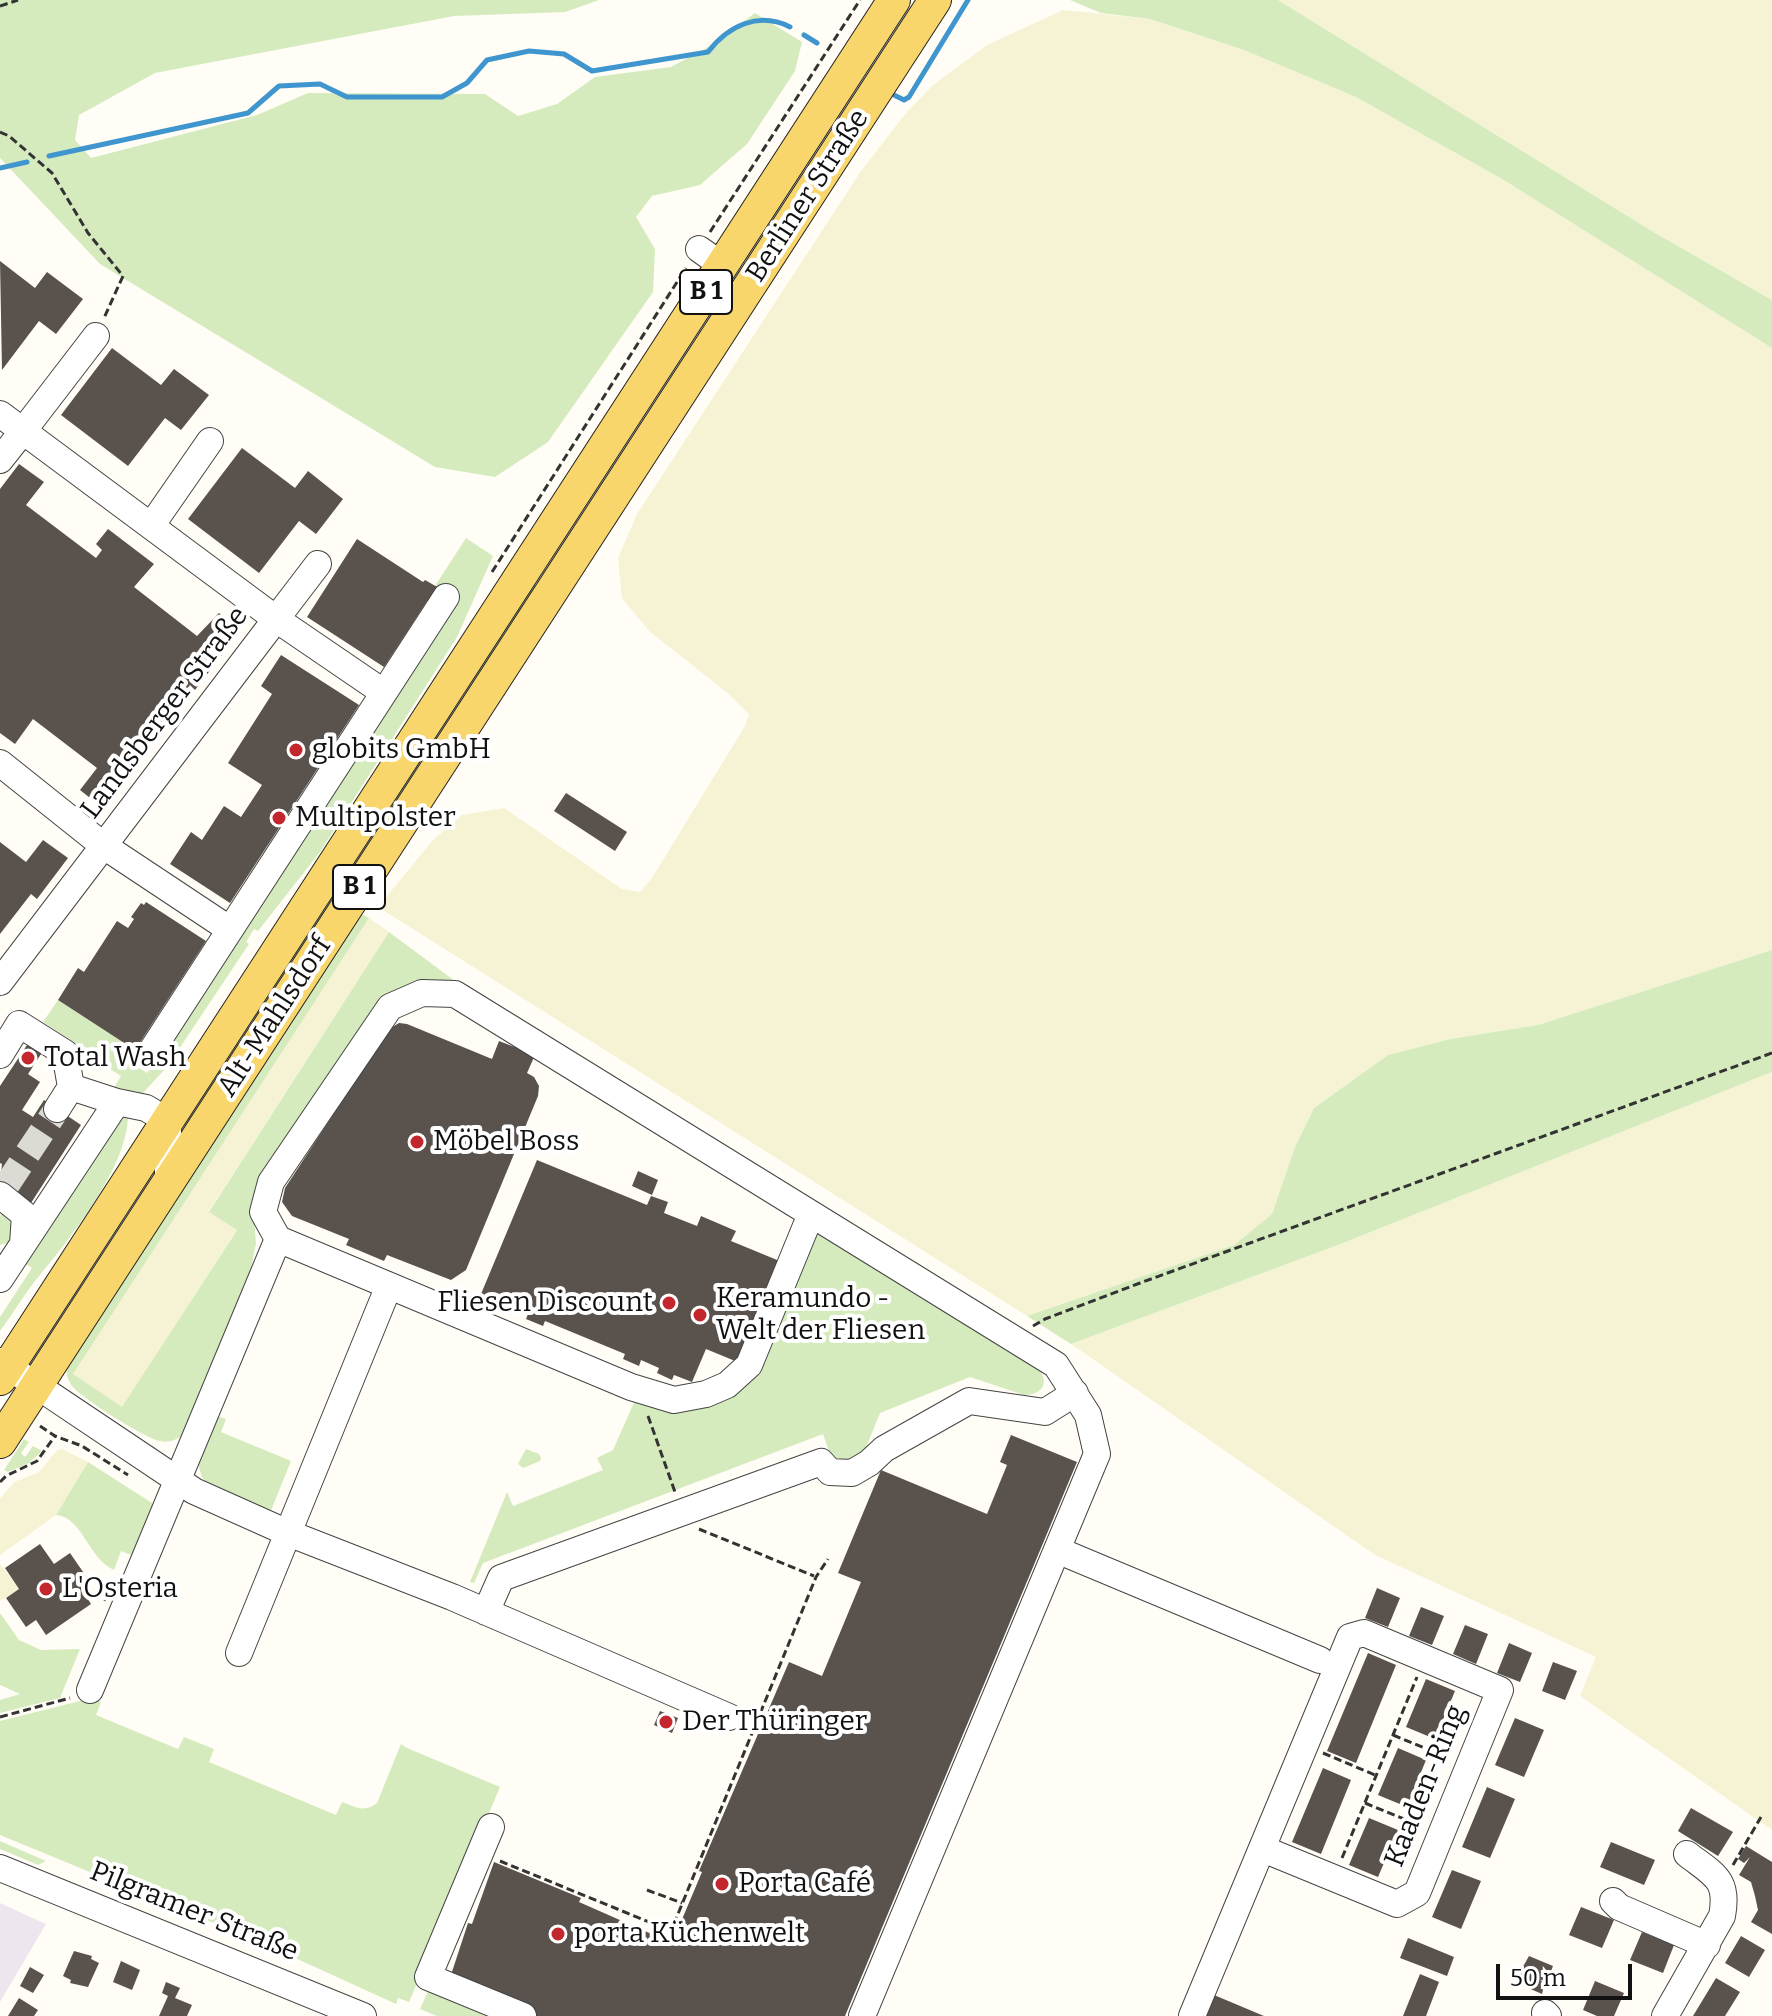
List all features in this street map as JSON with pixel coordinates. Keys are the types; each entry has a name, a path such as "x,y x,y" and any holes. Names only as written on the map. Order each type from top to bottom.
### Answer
{"main road":[{"name":"Berliner Straße","path":"505,576 711,258 894,0"},
{"name":"Berliner Straße","path":"550,592 935,0"},
{"name":"Alt-Mahlsdorf","path":"3,1369 168,1121 505,576"},
{"name":"Alt-Mahlsdorf","path":"0,1442 550,592"}],"street":[{"path":"0,460 96,336"},
{"name":"Landsberger Straße","path":"0,414 276,619 383,692"},
{"path":"151,526 210,441"},
{"name":"Landsberger Straße","path":"0,982 318,564"},
{"path":"150,1053 446,597"},
{"name":"Landsberger Straße","path":"0,763 104,846 229,929"},
{"path":"811,1214 749,1365 727,1385 706,1394 674,1400 631,1387 388,1288 278,1239 263,1212 271,1182 390,1007 422,993 455,994 1056,1365 1088,1415 1097,1454 862,2016"},
{"path":"0,1055 19,1024 65,1053 64,1098 117,1102 146,1108 168,1121 168,1182"},
{"path":"8,1260 117,1102"},
{"path":"2,1192 25,1215 8,1260"},
{"path":"90,1690 278,1239"},
{"path":"239,1653 388,1288"},
{"path":"3,1369 36,1386 194,1491 729,1717"},
{"path":"486,1612 501,1578 821,1462 830,1472 852,1473 884,1449 969,1401 1045,1412 1075,1393"},
{"path":"1057,1550 1320,1660"},
{"name":"Kaaden-Ring","path":"1192,2016 1350,1637 1364,1633 1500,1690 1417,1893 1397,1904 1263,1849"},
{"path":"491,1827 428,1977 523,2016"},
{"path":"1665,2016 1707,1945 1722,1916 1726,1899 1722,1883 1687,1854"},
{"name":"Pilgramer Straße","path":"0,1868 363,2016"},
{"path":"1613,1901 1619,1907 1707,1945"}],"path":[{"path":"0,6 18,0"},
{"path":"505,576 496,561 711,258 860,0"},
{"path":"0,132 9,136 52,173 88,233 123,276 96,336"},
{"path":"1018,1341 1028,1329 1045,1319 1772,1053"},
{"path":"41,1427 82,1446 130,1477"},
{"path":"0,1482 37,1461 55,1436"},
{"path":"493,1858 671,1931 816,1577 828,1559"},
{"path":"1334,1878 1424,1658"},
{"path":"0,1717 56,1703 90,1690"},
{"path":"1393,1735 1469,1766"},
{"path":"1305,1746 1376,1776"},
{"path":"1365,1803 1441,1834"},
{"path":"1722,1883 1761,1817"},
{"path":"647,1890 682,1903"}],"shaded area":[{"path":"1278,0 1772,0 1772,300 1650,230"},
{"path":"1063,10 1150,19 1244,50 1356,97 1502,179 1772,348 1772,950 1538,1025 1450,1039 1388,1055 1314,1108 1295,1147 1272,1214 1234,1245 1027,1316 378,907 433,840 462,815 504,808 622,889 640,892 652,878 745,726 749,714 730,695 649,631 622,598 618,558 637,514 861,171 906,113 933,85 987,45"},
{"path":"369,918 389,932 209,1211 237,1229 122,1408 72,1374"},
{"path":"1772,1072 1772,1830 1580,1696 1596,1657 1375,1555 1071,1344 1338,1245"},
{"path":"62,1449 88,1462 56,1515 0,1555 0,1499 14,1482 39,1472 57,1450"},
{"path":"0,1564 19,1589 0,1601"},
{"path":"0,1903 46,1924 0,2002"}],"green space":[{"path":"0,0 599,0 565,12 454,16 155,73 79,115 75,140 91,158 257,115 308,93 485,94 518,116 557,104 595,77 671,67 710,46 755,13 802,42 795,71 747,144 700,185 652,196 636,217 655,249 653,292 548,442 495,477 435,467 100,264 0,158"},
{"path":"1070,0 1278,0 1650,230 1772,300 1772,348 1502,179 1356,97 1244,50 1150,19 1101,13"},
{"path":"466,538 493,556 457,637 320,852 258,931 254,929 246,942 249,944 167,1067 157,1060 458,599 435,586"},
{"path":"529,581 541,589 187,1126 183,1123"},
{"path":"355,910 369,918 73,1374 122,1407 237,1230 209,1212 389,932 463,987 433,984 410,986 390,996 367,1017 258,1183 254,1216 256,1244 247,1286 183,1435 163,1442 153,1439 73,1387 69,1382 66,1363"},
{"path":"1772,950 1772,1072 1338,1245 1071,1344 1027,1316 1234,1245 1272,1214 1295,1147 1314,1108 1388,1055 1450,1039 1538,1025"},
{"path":"58,1000 135,1050 159,1013 166,1017 136,1066 147,1073 152,1067 149,1064 151,1060 165,1069 141,1095 114,1088 121,1076 43,1022"},
{"path":"128,1115 119,1156 96,1200 0,1331 0,1317 32,1268 21,1261 112,1118"},
{"path":"5,1208 14,1220 11,1242 0,1245 0,1216"},
{"path":"822,1233 1039,1369 1044,1379 1042,1388 1024,1395 970,1377 880,1413 863,1455 844,1463 831,1457 823,1434 483,1563 474,1583 470,1582 507,1492 513,1506 603,1470 597,1458 613,1450 636,1398 718,1396 816,1234"},
{"path":"217,1416 226,1419 221,1432 291,1461 270,1513 208,1486 202,1476 200,1450"},
{"path":"24,1439 29,1442 21,1453 25,1457 33,1446 42,1451 29,1463 8,1472 4,1470"},
{"path":"526,1449 539,1454 541,1458 523,1468 518,1464"},
{"path":"88,1462 152,1503 152,1511 134,1556 121,1551 114,1570 98,1557 73,1523 56,1515"},
{"path":"0,1613 19,1640 41,1650 80,1649 60,1698 0,1713 0,1700 20,1694 0,1685"},
{"path":"92,1698 101,1702 96,1715 178,1749 184,1737 214,1749 209,1762 336,1815 342,1802 364,1808 377,1803 401,1744 500,1787 409,2002 398,1998 396,2004 260,1942 0,1835 0,1721"},
{"path":"0,1841 46,1861 38,1865 0,1849"},
{"path":"428,1991 498,2016 437,2016 420,2009"}],"building":[{"path":"0,261 35,288 47,272 83,299 56,334 39,321 2,370"},
{"path":"112,348 161,385 174,369 209,395 181,430 165,418 128,466 61,415"},
{"path":"242,448 295,488 308,471 343,499 316,534 299,521 259,573 188,519"},
{"path":"19,464 44,482 26,505 96,558 102,550 96,544 108,529 154,564 134,587 197,636 219,613 232,623 226,631 235,638 195,690 190,685 129,764 135,768 104,809 80,790 97,768 33,719 15,744 0,733 0,489"},
{"path":"357,539 423,582 425,580 439,588 430,603 427,601 384,667 307,617"},
{"path":"281,655 359,705 288,814 290,816 281,830 279,828 230,903 170,864 191,832 202,840 224,806 241,817 262,785 228,763 272,694 261,686"},
{"path":"566,793 627,832 615,851 554,811"},
{"path":"43,840 68,858 37,899 31,894 0,934 0,842 26,862"},
{"path":"146,902 206,941 135,1050 58,1000 78,968 84,972 117,921 128,928 134,919 131,917 141,903 144,905"},
{"name":"Möbel Boss","path":"399,1023 492,1059 499,1041 535,1055 527,1073 534,1077 539,1086 538,1096 466,1270 451,1280 387,1255 384,1261 346,1245 349,1239 292,1216 282,1202 285,1188 389,1029"},
{"path":"29,1042 43,1051 28,1074 40,1082 22,1110 33,1117 44,1100 81,1125 31,1203 0,1182 0,1086"},
{"path":"537,1160 647,1205 651,1196 668,1202 664,1213 697,1226 701,1216 736,1231 731,1241 782,1262 740,1363 706,1349 692,1382 674,1375 672,1380 657,1373 659,1368 641,1360 639,1366 623,1359 625,1354 545,1321 543,1326 526,1319 528,1314 481,1294"},
{"path":"638,1171 658,1180 652,1195 632,1186"},
{"path":"1011,1435 1077,1462 845,2016 533,2016 449,1981 468,1923 472,1924 494,1862 581,1898 579,1902 672,1943 702,1872 699,1871 789,1662 822,1676 861,1582 838,1573 881,1470 987,1514 1007,1465 1000,1462"},
{"path":"40,1544 54,1564 70,1553 90,1582 81,1588 91,1604 46,1635 36,1620 26,1627 6,1598 19,1589 5,1568"},
{"path":"1377,1588 1400,1598 1388,1627 1365,1618"},
{"path":"1421,1607 1444,1616 1432,1645 1409,1636"},
{"path":"1465,1625 1488,1634 1476,1664 1453,1654"},
{"path":"1509,1643 1532,1653 1520,1682 1497,1673"},
{"path":"1368,1653 1396,1665 1356,1763 1327,1751"},
{"path":"1553,1662 1577,1671 1565,1700 1542,1691"},
{"path":"1426,1679 1455,1691 1435,1739 1406,1727"},
{"name":"Der Thüringer","path":"660,1711 678,1718 672,1733 654,1725"},
{"path":"1515,1718 1544,1730 1524,1777 1495,1765"},
{"path":"1398,1748 1426,1760 1407,1807 1378,1795"},
{"path":"1323,1768 1351,1780 1321,1854 1292,1842"},
{"path":"1487,1787 1515,1799 1490,1858 1462,1847"},
{"path":"1691,1808 1733,1832 1718,1856 1678,1831"},
{"path":"1369,1818 1398,1830 1378,1877 1349,1865"},
{"path":"1611,1842 1655,1860 1644,1885 1600,1867"},
{"path":"1746,1846 1772,1862 1772,1934 1751,1922 1758,1910 1755,1896 1751,1882 1739,1875 1750,1857 1744,1863 1738,1859"},
{"path":"1452,1870 1481,1881 1461,1929 1432,1917"},
{"path":"1581,1907 1614,1920 1602,1948 1569,1935"},
{"path":"1642,1932 1674,1945 1663,1973 1630,1960"},
{"path":"1741,1936 1765,1950 1749,1977 1725,1963"},
{"path":"1408,1938 1454,1957 1447,1976 1400,1958"},
{"path":"74,1951 92,1956 91,1959 99,1963 88,1987 70,1983 71,1980 63,1976"},
{"path":"1529,1956 1553,1966 1542,1994 1516,1979"},
{"path":"121,1961 140,1970 132,1990 113,1982"},
{"path":"30,1967 44,1975 33,1993 20,1986"},
{"path":"1420,1974 1439,1982 1426,2016 1403,2016"},
{"path":"1716,1978 1740,1992 1725,2016 1693,2016"},
{"path":"1595,1981 1624,1993 1614,2016 1597,2016 1583,2010"},
{"path":"166,1982 180,1988 175,1998 192,2005 187,2016 159,2016 168,1996 162,1993"},
{"path":"1214,1995 1264,2016 1205,2016"},
{"path":"19,1998 38,2010 34,2016 8,2016"}],"waterway":[{"path":"894,95 904,100 909,97 968,0"},
{"path":"49,156 248,113 279,86 320,84 347,97 442,97 467,83 487,60 529,51 564,54 592,71 708,52 734,28 755,21 778,22 790,27"},
{"path":"804,35 817,43"},
{"path":"0,168 27,162"}],"tunnel":[{"path":"6,1186 57,1109"}],"place":[{"name":"globits GmbH","path":"296,750"},
{"name":"Multipolster","path":"279,818"},
{"name":"Total Wash","path":"28,1058"},
{"name":"Möbel Boss","path":"417,1142"},
{"name":"Fliesen Discount","path":"669,1303"},
{"name":"Keramundo - Welt der Fliesen","path":"700,1315"},
{"name":"L'Osteria","path":"46,1589"},
{"name":"Der Thüringer","path":"666,1722"},
{"name":"Porta Café","path":"722,1884"},
{"name":"porta Küchenwelt","path":"558,1934"}]}
